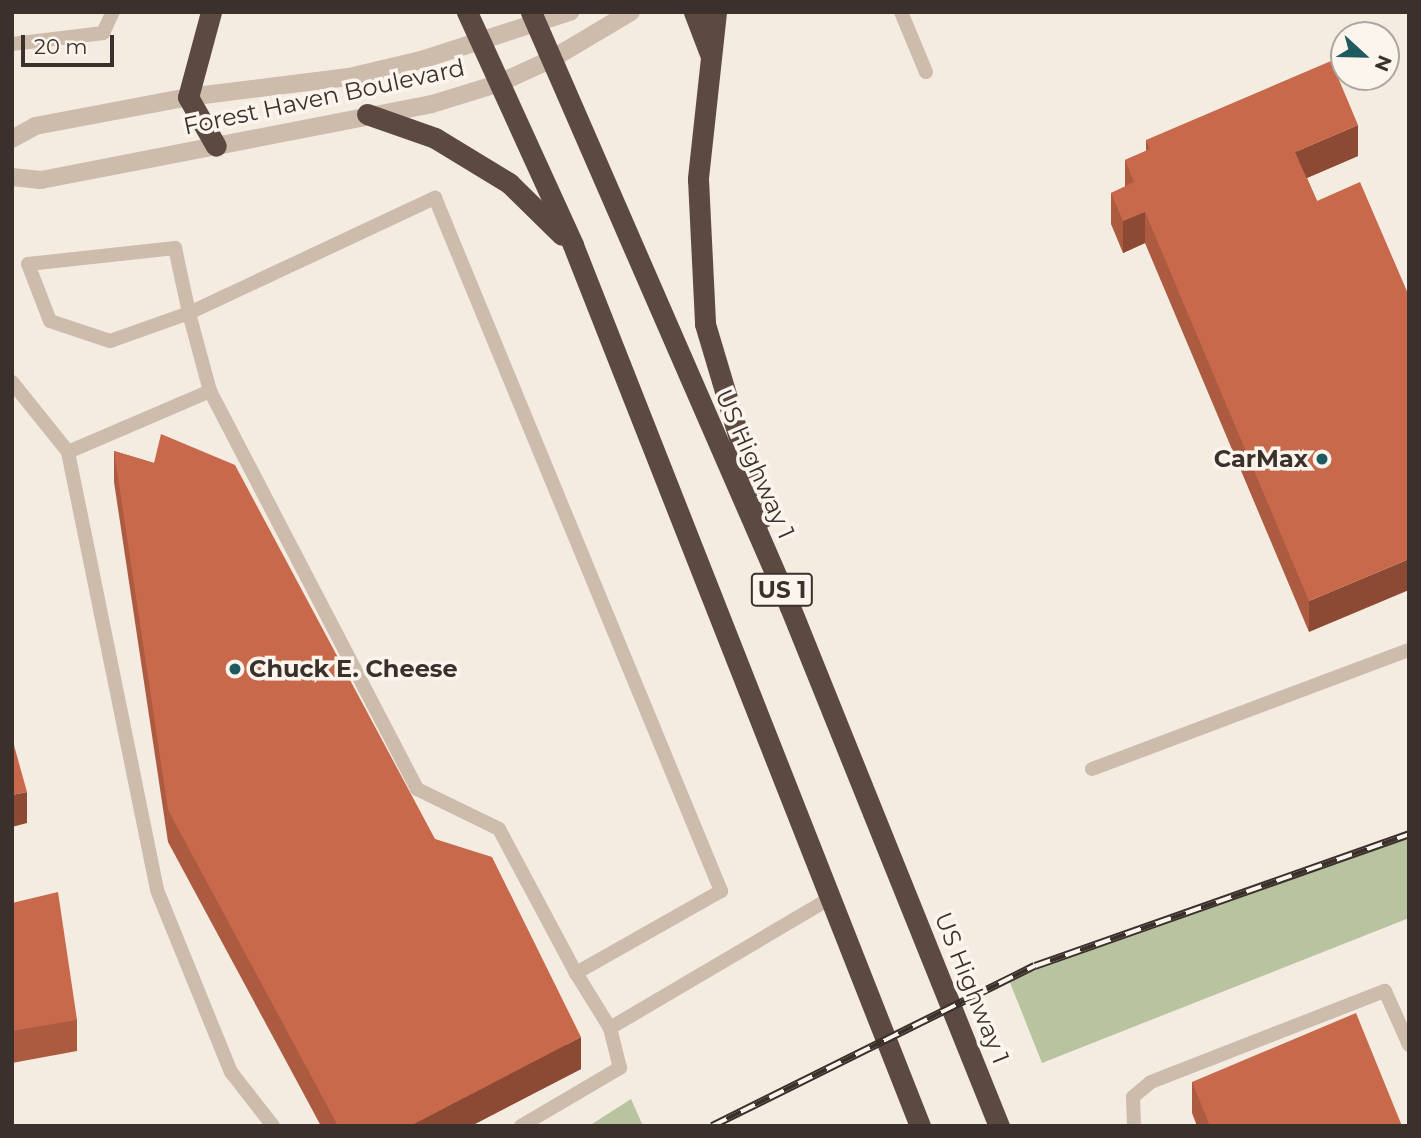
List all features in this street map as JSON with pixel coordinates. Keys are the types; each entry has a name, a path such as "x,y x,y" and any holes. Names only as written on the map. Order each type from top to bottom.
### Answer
{"highway":[{"path":"211,12 188,97 216,146"},
{"name":"US 1","path":"467,12 497,84 573,246 832,897 920,1126"},
{"path":"694,12 714,66"},
{"path":"716,12 714,66 698,179 705,324 790,607"},
{"name":"US 1","path":"533,17 550,60"},
{"name":"US Highway 1","path":"550,60 790,607 999,1126"},
{"path":"367,114 435,138 509,183 573,246"}],"street":[{"name":"Forest Haven Boulevard","path":"12,139 35,126 188,97 349,77 478,41 533,17 570,12"},
{"name":"Forest Haven Boulevard","path":"12,177 41,180 367,114 432,104 497,84 550,60 631,12"}],"lane":[{"path":"12,44 103,33 113,12"},
{"path":"901,12 926,72"},
{"path":"521,1126 620,1068 610,1028 576,973 499,829 417,789 210,391 189,313 175,248 28,264 50,321 110,341 189,313 435,198 721,891 576,973"},
{"path":"12,382 68,452 158,890 231,1072 273,1126"},
{"path":"68,452 210,391"},
{"path":"1092,769 1409,650"},
{"path":"610,1028 832,897"},
{"path":"1134,1126 1133,1097 1151,1082 1385,991 1409,1045"}],"green space":[{"path":"1409,832 1409,918 1042,1063 1009,980"},
{"path":"631,1099 643,1126 589,1126"}],"building":[{"name":"CarMax","path":"1330,61 1330,91 1344,91 1358,125 1295,152 1317,201 1360,182 1409,296 1409,559 1309,601 1145,212 1123,221 1111,193 1134,182 1125,160 1150,149 1146,140"},
{"name":"Chuck E. Cheese","path":"161,434 235,465 435,839 492,857 581,1037 410,1126 338,1126 168,810 114,451 154,463"},
{"path":"12,738 27,792 12,795"},
{"path":"58,892 77,1020 12,1031 12,903"},
{"path":"1356,1013 1402,1126 1210,1126 1192,1082"}],"railway":[{"path":"712,1126 1035,966 1409,834"}],"place":[{"name":"CarMax","path":"1322,459"},
{"name":"Chuck E. Cheese","path":"235,669"}]}
